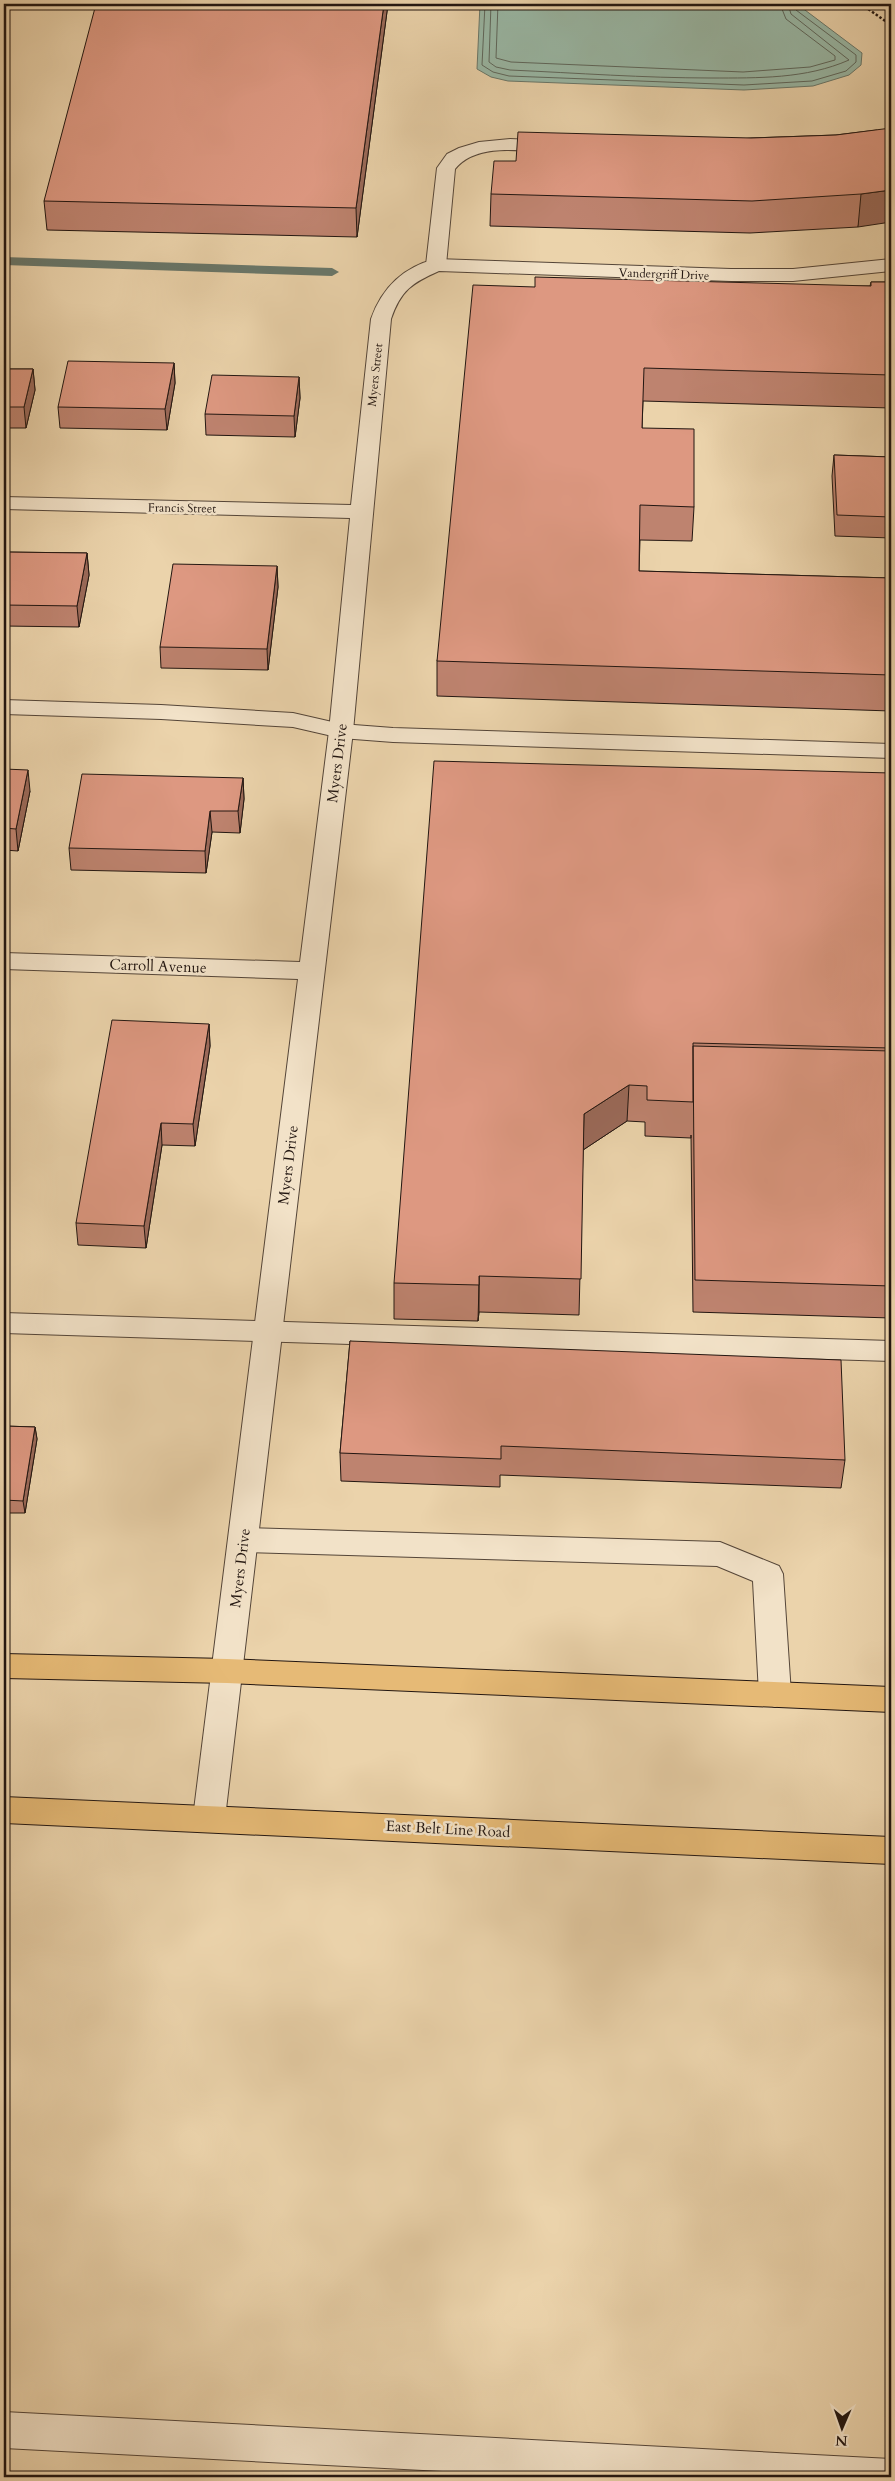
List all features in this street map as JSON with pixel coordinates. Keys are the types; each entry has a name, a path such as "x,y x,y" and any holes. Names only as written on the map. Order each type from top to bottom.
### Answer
{"main road":[{"path":"4,1666 227,1671 891,1700"},
{"name":"East Belt Line Road","path":"4,1810 891,1850"}],"street":[{"path":"436,265 446,168 451,158 470,150 494,145 574,148"},
{"name":"Vandergriff Drive","path":"436,265 730,276 793,275 891,265"},
{"name":"Myers Street","path":"361,512 381,319 388,299 396,287 411,277 436,265"},
{"name":"Francis Street","path":"4,503 361,512"},
{"name":"Myers Drive","path":"209,1818 341,731 361,512"},
{"path":"4,707 161,712 293,720 341,731 403,736 891,751"},
{"name":"Carroll Avenue","path":"4,961 312,971"},
{"path":"4,1323 891,1351"},
{"path":"244,1540 720,1554 768,1574 775,1694"},
{"path":"4,2430 891,2477"}],"path":[{"path":"861,4 891,26"}],"water":[{"path":"480,4 797,4 862,53 861,65 849,75 813,86 744,90 508,81 491,77 477,69"}],"building":[{"path":"96,4 384,4 356,208 44,201"},
{"path":"891,128 891,190 861,194 752,201 491,194 494,161 516,161 518,132 751,138 836,135"},
{"path":"535,277 871,286 871,282 891,282 891,375 644,368 642,428 694,429 694,507 640,505 639,571 891,578 891,675 437,661 473,285 535,287"},
{"path":"68,361 174,363 165,409 58,407"},
{"path":"4,369 33,369 24,407 4,407"},
{"path":"212,375 299,377 294,416 205,414"},
{"path":"834,455 891,457 891,517 837,515"},
{"path":"4,552 87,553 77,606 4,605"},
{"path":"173,564 277,566 267,649 160,647"},
{"path":"434,761 891,773 891,1048 693,1043 693,1102 647,1100 647,1086 629,1085 584,1114 581,1279 479,1276 479,1285 394,1283"},
{"path":"4,769 28,770 16,829 4,828"},
{"path":"82,774 243,778 238,811 210,811 205,851 69,848"},
{"path":"112,1020 209,1024 193,1124 161,1123 144,1226 76,1223"},
{"path":"693,1046 891,1051 891,1286 695,1280"},
{"path":"350,1341 841,1360 845,1460 501,1446 501,1459 340,1453"},
{"path":"4,1426 35,1427 23,1501 4,1500"}],"waterway":[{"path":"4,261 332,272"}]}
